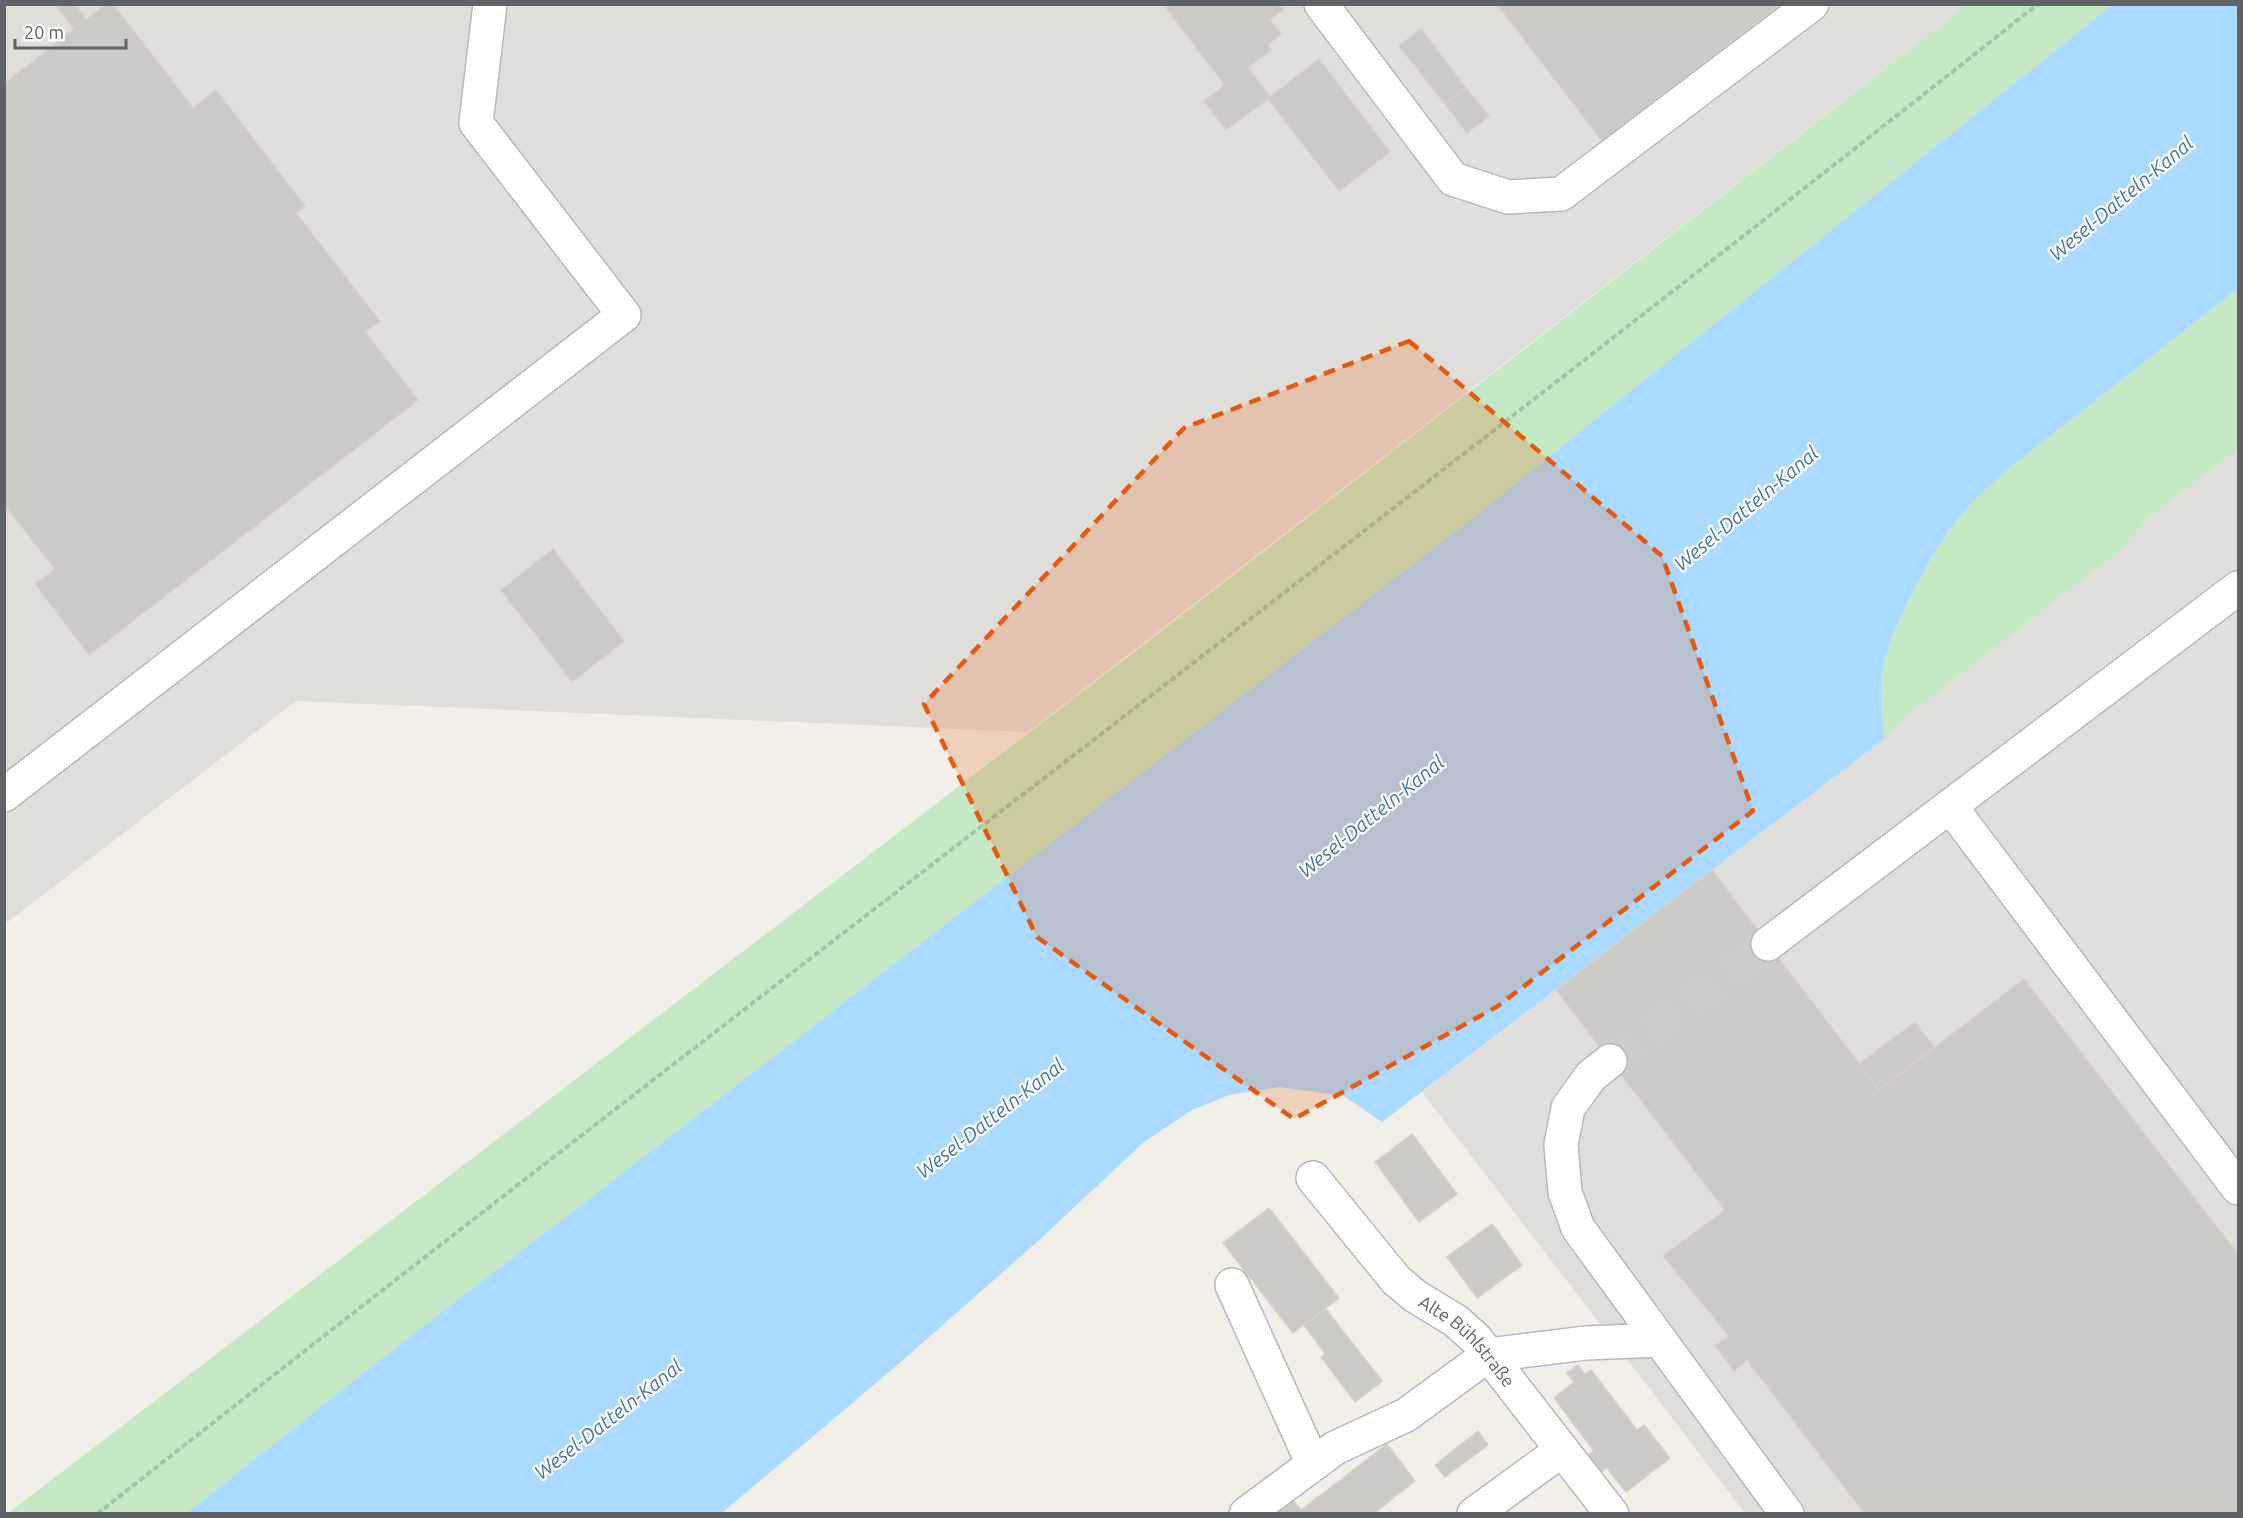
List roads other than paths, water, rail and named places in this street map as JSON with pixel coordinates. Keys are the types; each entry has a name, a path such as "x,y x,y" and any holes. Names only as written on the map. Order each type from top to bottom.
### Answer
{"lane":[{"path":"4,795 624,315 476,123 490,4"},
{"path":"1321,4 1453,179 1508,197 1561,194 1812,4"},
{"path":"1768,944 2238,588"},
{"path":"1950,806 2238,1188"},
{"path":"1610,1061 1592,1076 1568,1108 1561,1145 1565,1192 1578,1228 1787,1514"},
{"name":"Alte Bühlstraße","path":"1313,1178 1396,1280 1415,1296 1456,1321 1476,1339 1612,1514"},
{"path":"1232,1285 1313,1464"},
{"path":"1246,1514 1335,1449 1406,1415 1488,1355 1586,1343 1660,1340"},
{"path":"1474,1514 1562,1450"}],"water":[{"name":"Wesel-Datteln-Kanal","path":"2112,5 2238,5 2238,288 2006,471 1956,521 1919,580 1898,623 1884,662 1881,700 1884,739 1382,1122 1344,1096 1279,1087 1229,1095 1192,1110 1144,1142 1037,1242 895,1367 722,1513 187,1513 385,1356 1460,528"}],"tunnel":[{"path":"1610,1061 1768,944"}]}
